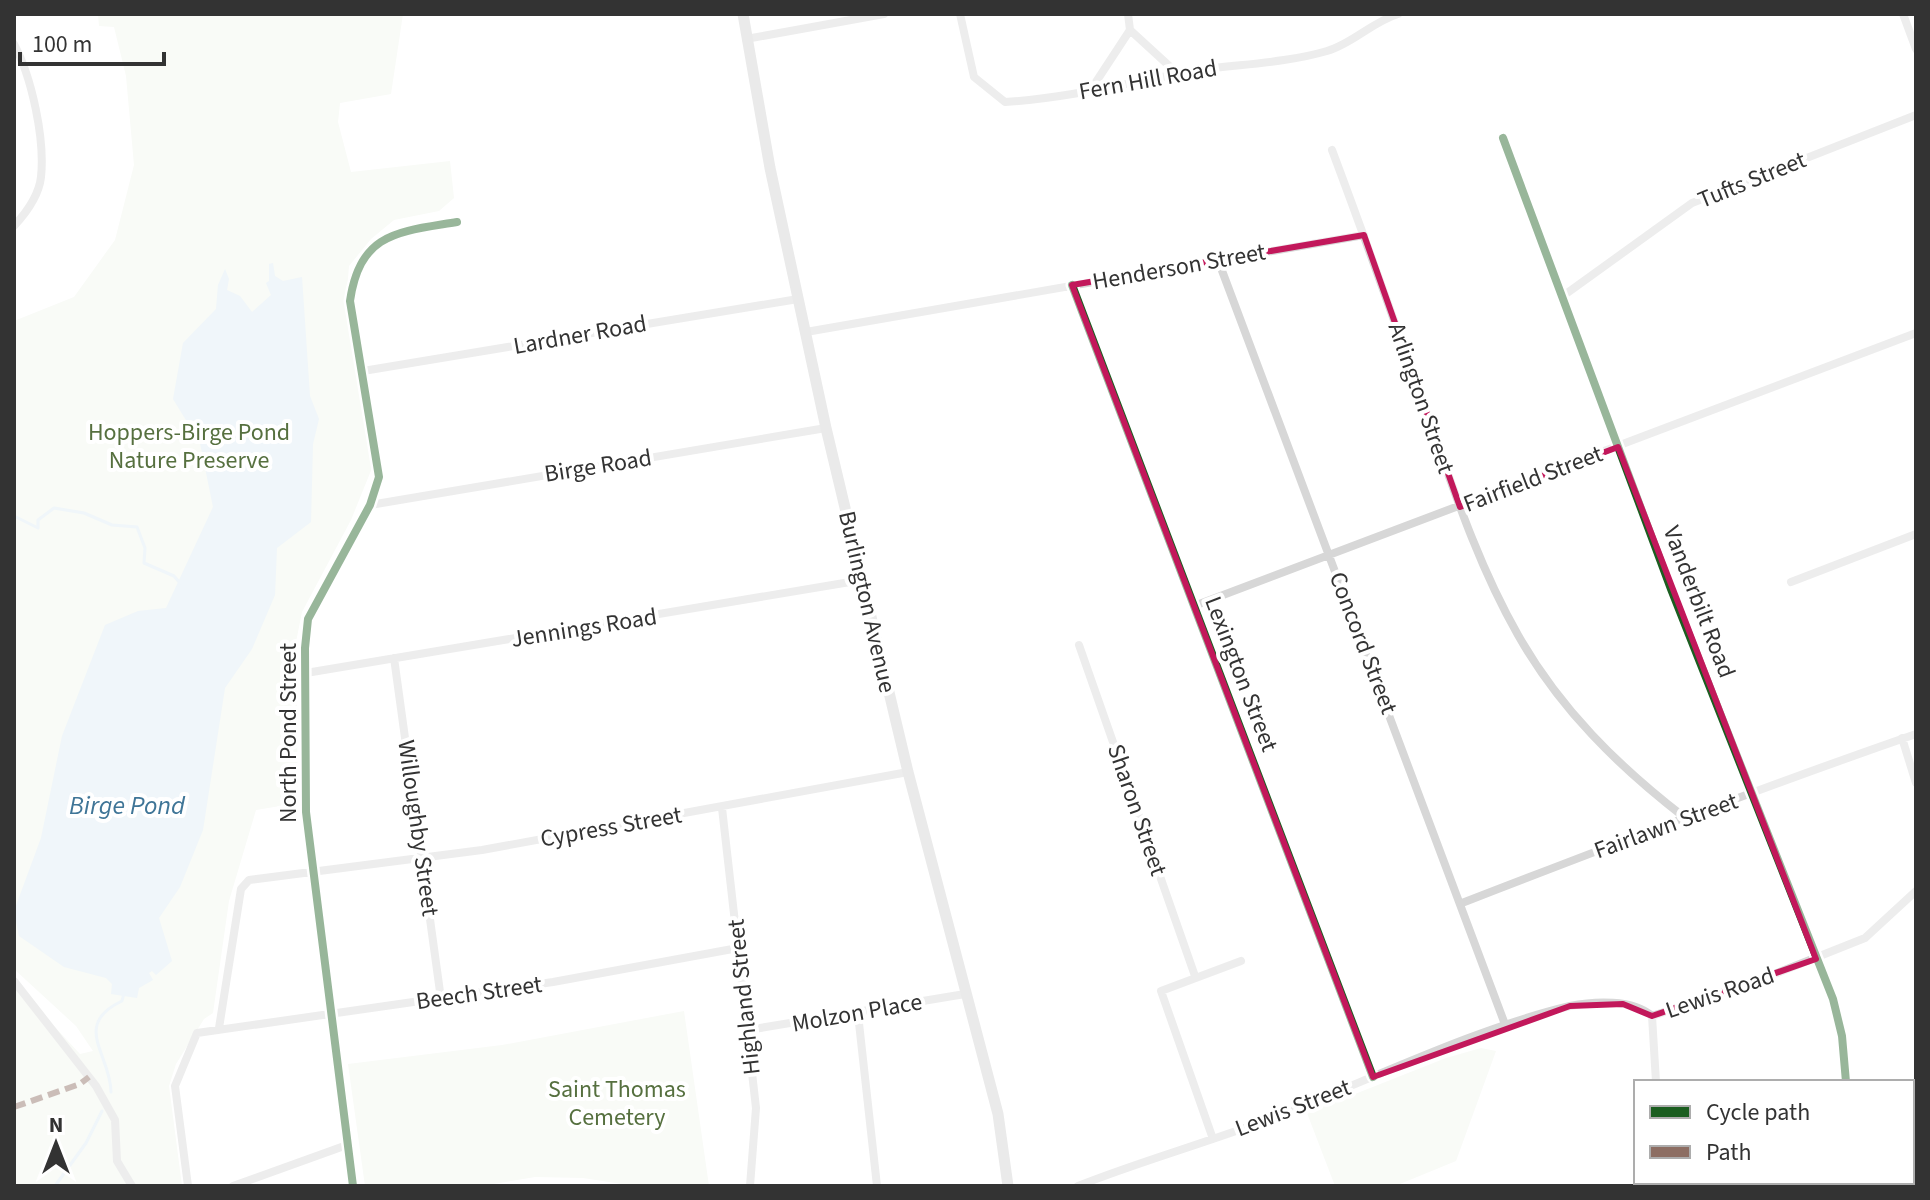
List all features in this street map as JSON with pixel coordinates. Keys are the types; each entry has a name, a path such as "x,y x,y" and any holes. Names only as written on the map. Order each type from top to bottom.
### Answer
{"main road":[{"name":"Burlington Avenue","path":"743,14 826,428 908,772 1002,1132 1008,1186"}],"street":[{"path":"746,39 884,14"},
{"name":"Fern Hill Road","path":"960,14 974,77 1005,102 1043,100 1092,88 1332,50 1381,16 1398,14"},
{"path":"1092,88 1130,30 1128,14"},
{"path":"1903,14 1916,49"},
{"path":"1130,30 1178,74"},
{"path":"14,44 31,87 41,179 24,215 14,226"},
{"name":"Tufts Street","path":"1563,296 1692,203 1916,115"},
{"name":"Vanderbilt Road","path":"1503,138 1618,447 1816,959 1842,1036 1846,1080"},
{"name":"Arlington Street","path":"1332,150 1460,507 1520,638 1575,716 1627,773 1684,817"},
{"name":"North Pond Street","path":"353,1186 306,812 308,619 370,505 379,477 350,301 354,278 364,256 383,238 457,222"},
{"name":"Henderson Street","path":"806,332 1364,235"},
{"name":"Concord Street","path":"1218,260 1506,1027"},
{"name":"Lexington Street","path":"1072,285 1373,1077"},
{"name":"Lardner Road","path":"363,371 798,299"},
{"name":"Fairfield Street","path":"1194,606 1916,333"},
{"name":"Birge Road","path":"370,505 826,428"},
{"path":"1791,582 1916,534"},
{"name":"Jennings Road","path":"306,673 862,580"},
{"name":"Sharon Street","path":"1079,645 1195,976"},
{"name":"Willoughby Street","path":"394,658 441,999"},
{"name":"Fairlawn Street","path":"1462,903 1684,817 1754,795 1916,734"},
{"path":"1902,738 1916,783"},
{"name":"Cypress Street","path":"219,1028 241,889 249,880 423,858 722,808 908,772"},
{"name":"Highland Street","path":"722,808 757,1122 750,1186"},
{"name":"Lewis Road","path":"1506,1027 1591,1003 1623,1004 1645,1009 1652,1016 1816,959 1865,938 1916,891"},
{"name":"Beech Street","path":"219,1028 441,999 738,948"},
{"path":"1213,1139 1161,991 1241,961"},
{"path":"14,981 96,1086 115,1120 117,1161 132,1186"},
{"name":"Molzon Place","path":"748,1030 965,994"},
{"path":"858,1014 877,1186"},
{"path":"1652,1016 1656,1080"},
{"name":"Lewis Street","path":"1078,1186 1213,1139 1506,1027"},
{"path":"188,1186 175,1086 197,1033 219,1028"},
{"path":"233,1186 347,1145"}],"highlighted area":[{"path":"1364,235 1460,507 1618,447 1816,959 1652,1016 1623,1004 1570,1006 1373,1077 1072,285"}],"green space":[{"name":"Hoppers-Birge Pond Nature Preserve","path":"98,14 403,14 391,94 340,103 338,122 351,172 450,161 454,198 439,211 394,220 371,239 349,266 346,302 372,468 351,520 302,612 296,642 298,803 256,810 229,901 213,1013 204,1019 176,1064 169,1086 182,1186 14,1186 14,983 80,1054 93,1051 76,1026 14,969 14,321 74,297 115,240 134,165 126,76 114,27 99,26"},
{"name":"Saint Thomas Cemetery","path":"684,1011 709,1186 635,1186 583,1178 535,1177 482,1186 365,1186 348,1064 502,1045"},
{"path":"1481,1048 1496,1051 1456,1161 1395,1186 1335,1186 1307,1113 1446,1058"}],"water":[{"name":"Birge Pond","path":"273,263 275,276 283,281 302,277 310,396 319,419 313,444 311,522 277,548 275,595 252,649 225,688 203,830 180,887 159,918 172,961 156,975 152,971 149,973 153,980 139,988 137,998 111,994 112,984 106,978 64,967 19,936 14,911 41,838 62,736 105,625 138,611 166,608 213,507 200,443 173,399 183,343 216,309 218,285 225,269 229,279 227,290 240,296 252,312 271,295 266,283 269,281 269,264"}],"waterway":[{"path":"14,516 38,528 38,520 54,508 84,513 112,525 137,527 145,548 144,563 174,576 180,583"},
{"path":"111,1092 96,1031 99,1020 107,1010 122,1001 124,993"},
{"path":"55,1186 86,1143 102,1111"}],"marked path":[{"path":"14,1107 80,1084 89,1077"}],"cycle path":[{"path":"1503,138 1671,589 1833,999 1842,1036 1846,1080"},
{"path":"353,1186 306,812 305,648 308,619 370,505 379,477 350,301 355,278 363,261 385,239 457,222"},
{"path":"1072,285 1373,1077"}]}
